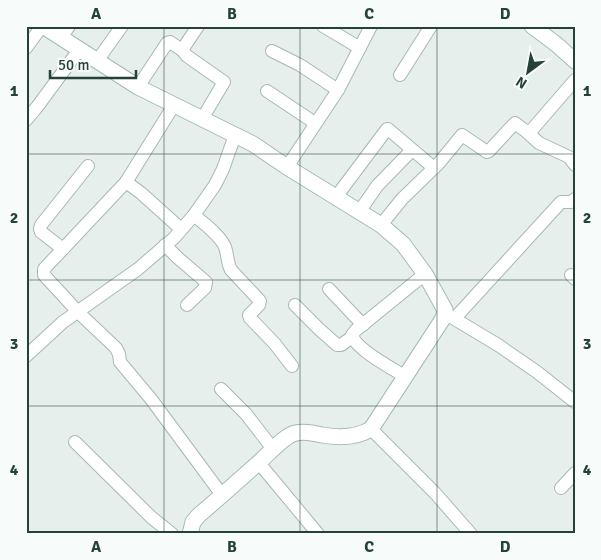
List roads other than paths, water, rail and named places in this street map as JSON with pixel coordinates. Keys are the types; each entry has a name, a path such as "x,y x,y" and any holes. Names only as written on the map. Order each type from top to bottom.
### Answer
{"street":[{"path":"26,48 42,26 65,32 79,50 138,87 253,144 381,225 403,244 425,274 450,316 498,345 537,372 575,402"},
{"path":"97,61 122,26"},
{"path":"182,50 198,26"},
{"path":"323,26 360,48"},
{"path":"287,167 338,90 371,26"},
{"path":"400,75 431,26"},
{"path":"532,26 575,61"},
{"path":"138,87 167,43 170,42 224,82 202,119"},
{"path":"26,120 79,50"},
{"path":"272,51 300,65 338,90"},
{"path":"528,133 575,80"},
{"path":"267,91 315,123"},
{"path":"174,105 126,182 44,269 44,275 78,312 116,348 120,362 151,399 222,495"},
{"path":"381,225 402,199 434,168 462,135 488,152 516,123 539,143 570,157 575,165"},
{"path":"336,197 387,130 390,129 434,168"},
{"path":"26,356 63,322 138,269 166,245 194,215 216,186 235,135"},
{"path":"359,212 377,186 412,150"},
{"path":"63,249 42,232 40,229 41,224 88,166"},
{"path":"126,182 181,229"},
{"path":"190,534 196,518 273,449 294,433 306,432 344,437 363,434 371,429 442,320 450,316 561,202 571,202 575,199"},
{"path":"194,215 224,244 228,266 260,303 250,315 250,318 275,344 292,366"},
{"path":"166,245 206,282 204,288 187,305"},
{"path":"295,304 336,345 340,346 352,337 354,332 362,325 425,274"},
{"path":"329,289 362,325"},
{"path":"352,337 366,352 406,377"},
{"path":"221,389 246,414 273,449"},
{"path":"371,429 435,493 471,534"},
{"path":"75,442 151,517 172,534"},
{"path":"259,462 318,534"},
{"path":"561,488 575,473"}]}
